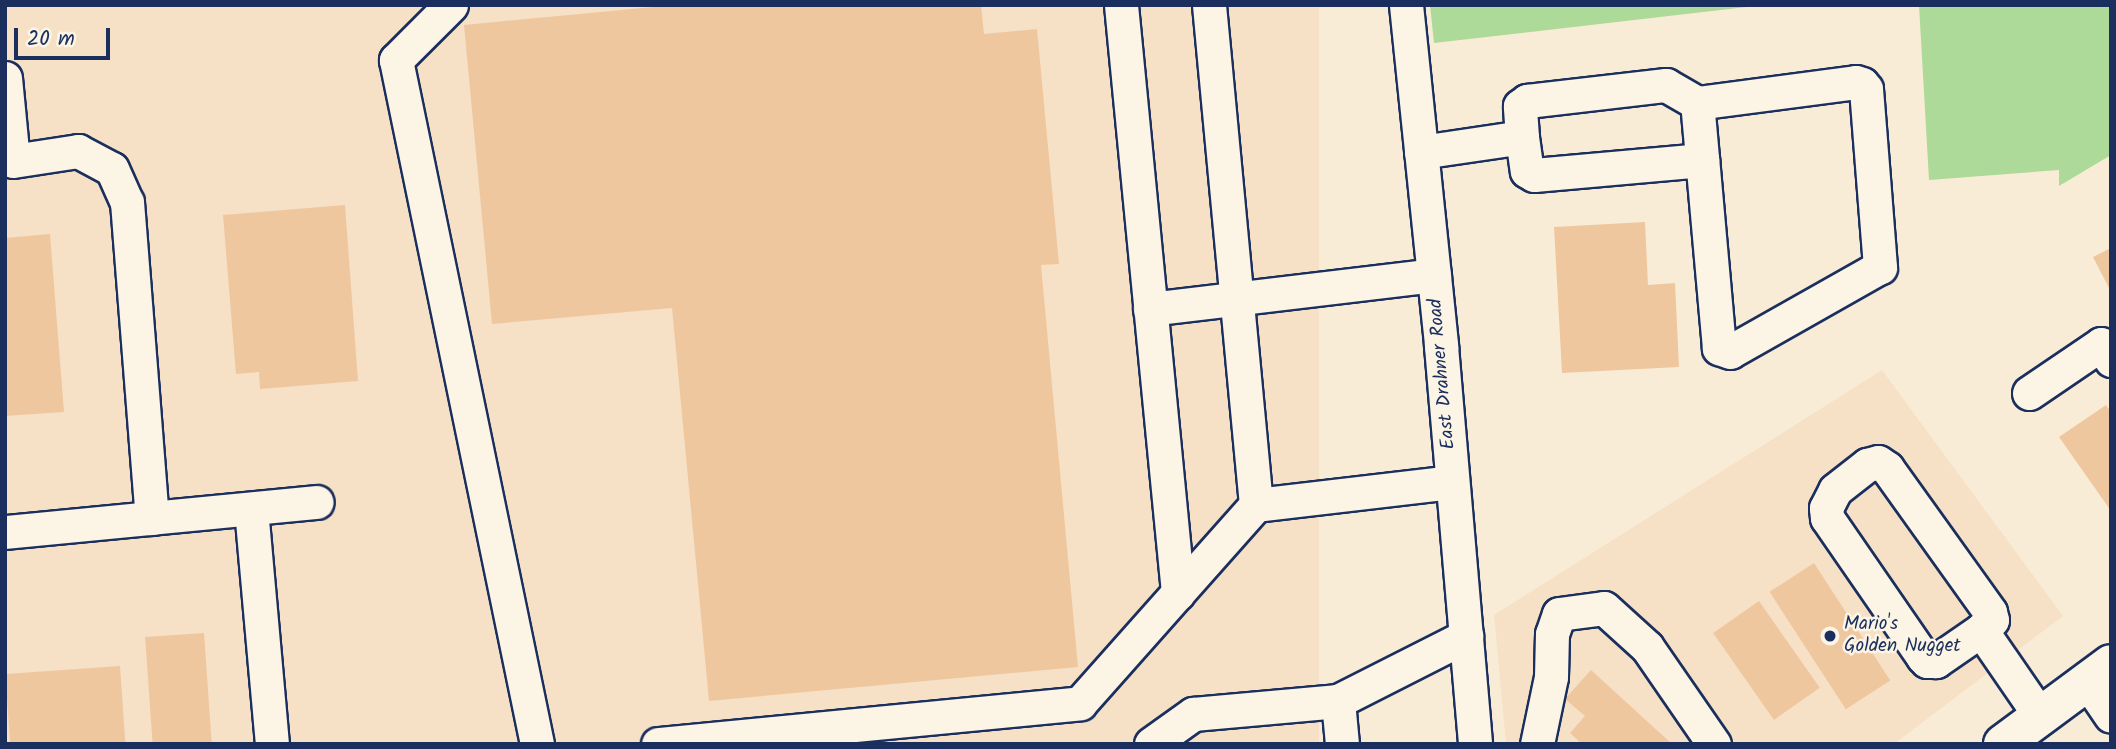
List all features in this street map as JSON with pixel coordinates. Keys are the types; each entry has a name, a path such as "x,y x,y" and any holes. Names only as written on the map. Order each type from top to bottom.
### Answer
{"main road":[{"path":"2003,744 2099,673"}],"street":[{"path":"451,5 396,60 537,744"},
{"path":"1121,5 1178,593"},
{"path":"1209,5 1256,505"},
{"name":"East Drahner Road","path":"1406,5 1434,275 1475,744"},
{"path":"5,78 13,161 78,151 112,169 127,202 152,518"},
{"path":"1697,103 1719,348 1730,352 1880,267 1866,89 1862,84 1856,82 1697,103 1666,85 1527,101 1520,106 1527,171 1534,175 1702,160"},
{"path":"1421,152 1522,137"},
{"path":"1150,309 1237,296 1434,275"},
{"path":"2029,393 2101,345 2111,360"},
{"path":"1878,462 1887,468 1990,612 1992,620 1982,630 1936,661 1927,661 1827,518 1826,508 1835,490 1867,465 1878,462"},
{"path":"658,744 1080,703 1256,505 1452,482"},
{"path":"5,532 317,502"},
{"path":"251,509 272,744"},
{"path":"1537,744 1551,677 1552,634 1559,614 1604,608 1647,647 1714,744"},
{"path":"1982,630 2040,716"},
{"path":"1151,744 1194,714 1338,701 1466,636"},
{"path":"2099,673 2111,716"},
{"path":"1338,701 1342,744"}],"shaded area":[{"path":"5,5 1319,5 1319,744 5,744"},
{"path":"1882,370 2063,616 1894,744 1506,744 1494,615"}],"green space":[{"path":"1430,5 1764,5 1434,43"},
{"path":"1919,5 2111,5 2111,155 2059,186 2059,170 1929,180"}],"building":[{"path":"674,5 981,5 984,34 1037,29 1059,264 1041,265 1078,667 709,701 672,308 492,324 464,25"},
{"path":"345,205 358,381 260,389 259,372 236,374 223,215"},
{"path":"1645,222 1648,285 1675,283 1679,367 1562,373 1554,227"},
{"path":"50,234 64,412 5,416 5,238"},
{"path":"2111,248 2111,292 2093,257"},
{"path":"2106,405 2111,412 2111,511 2059,437"},
{"name":"Mario's Golden Nugget","path":"1814,563 1890,680 1846,709 1770,592"},
{"path":"1759,601 1820,688 1774,720 1713,633"},
{"path":"204,633 212,744 153,744 145,637"},
{"path":"120,666 125,744 10,744 5,674"},
{"path":"1591,670 1672,744 1582,744 1570,733 1585,716 1565,699"}],"place":[{"name":"Mario's Golden Nugget","path":"1830,636"}]}
